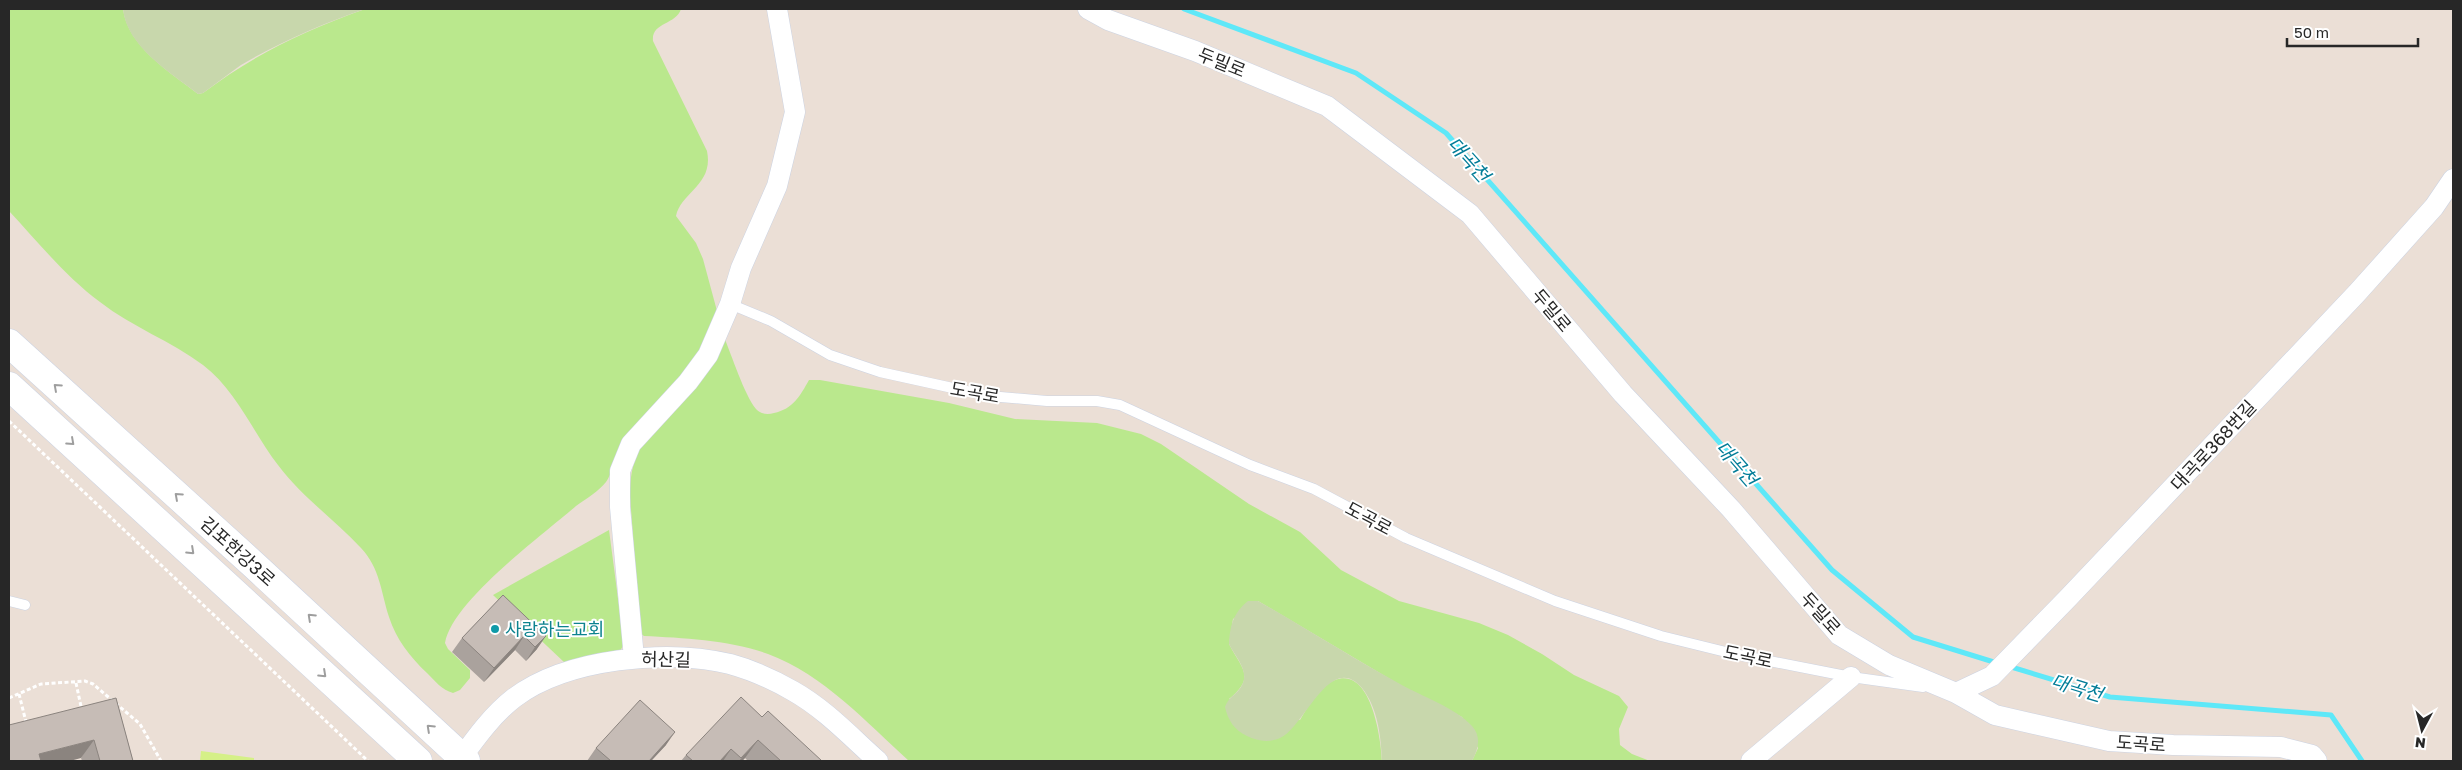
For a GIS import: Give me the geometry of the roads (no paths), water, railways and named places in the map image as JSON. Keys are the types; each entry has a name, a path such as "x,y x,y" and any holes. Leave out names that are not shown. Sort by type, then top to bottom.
{"street":[{"path":"634,658 620,507 620,471 631,444 688,382 708,355 730,304 741,268 777,186 795,112 777,9"},
{"name":"두밀로","path":"1088,9 1108,20 1195,51 1327,106 1463,208 1623,394 1731,510 1839,635 1889,665 1956,692"},
{"name":"대곡로368번길","path":"1956,692 1994,674 2012,656 2357,293 2434,207 2453,180"},
{"name":"김포한강3로","path":"9,343 255,566 462,760"},
{"name":"김포한강3로","path":"9,386 418,761"},
{"name":"허산길","path":"462,760 501,710 526,690 568,672 634,658 705,660 754,672 794,692 812,704 878,761"},
{"path":"1750,761 1787,733 1851,677"},
{"name":"도곡로","path":"1956,692 1995,715 2109,741 2173,745 2281,747 2312,755 2317,761"}],"lane":[{"name":"도곡로","path":"730,304 771,321 830,355 880,372 989,396 1047,401 1097,401 1120,405 1250,465 1314,489 1406,538 1555,602 1661,636 1851,677 1956,692"},
{"path":"9,601 25,605"}],"waterway":[{"name":"대곡천","path":"1184,9 1356,73 1446,133 1832,570 1913,637 1997,663"},
{"name":"대곡천","path":"2008,666 2110,697 2331,715 2362,761"}],"place":[{"name":"사랑하는교회","path":"495,629"}]}
